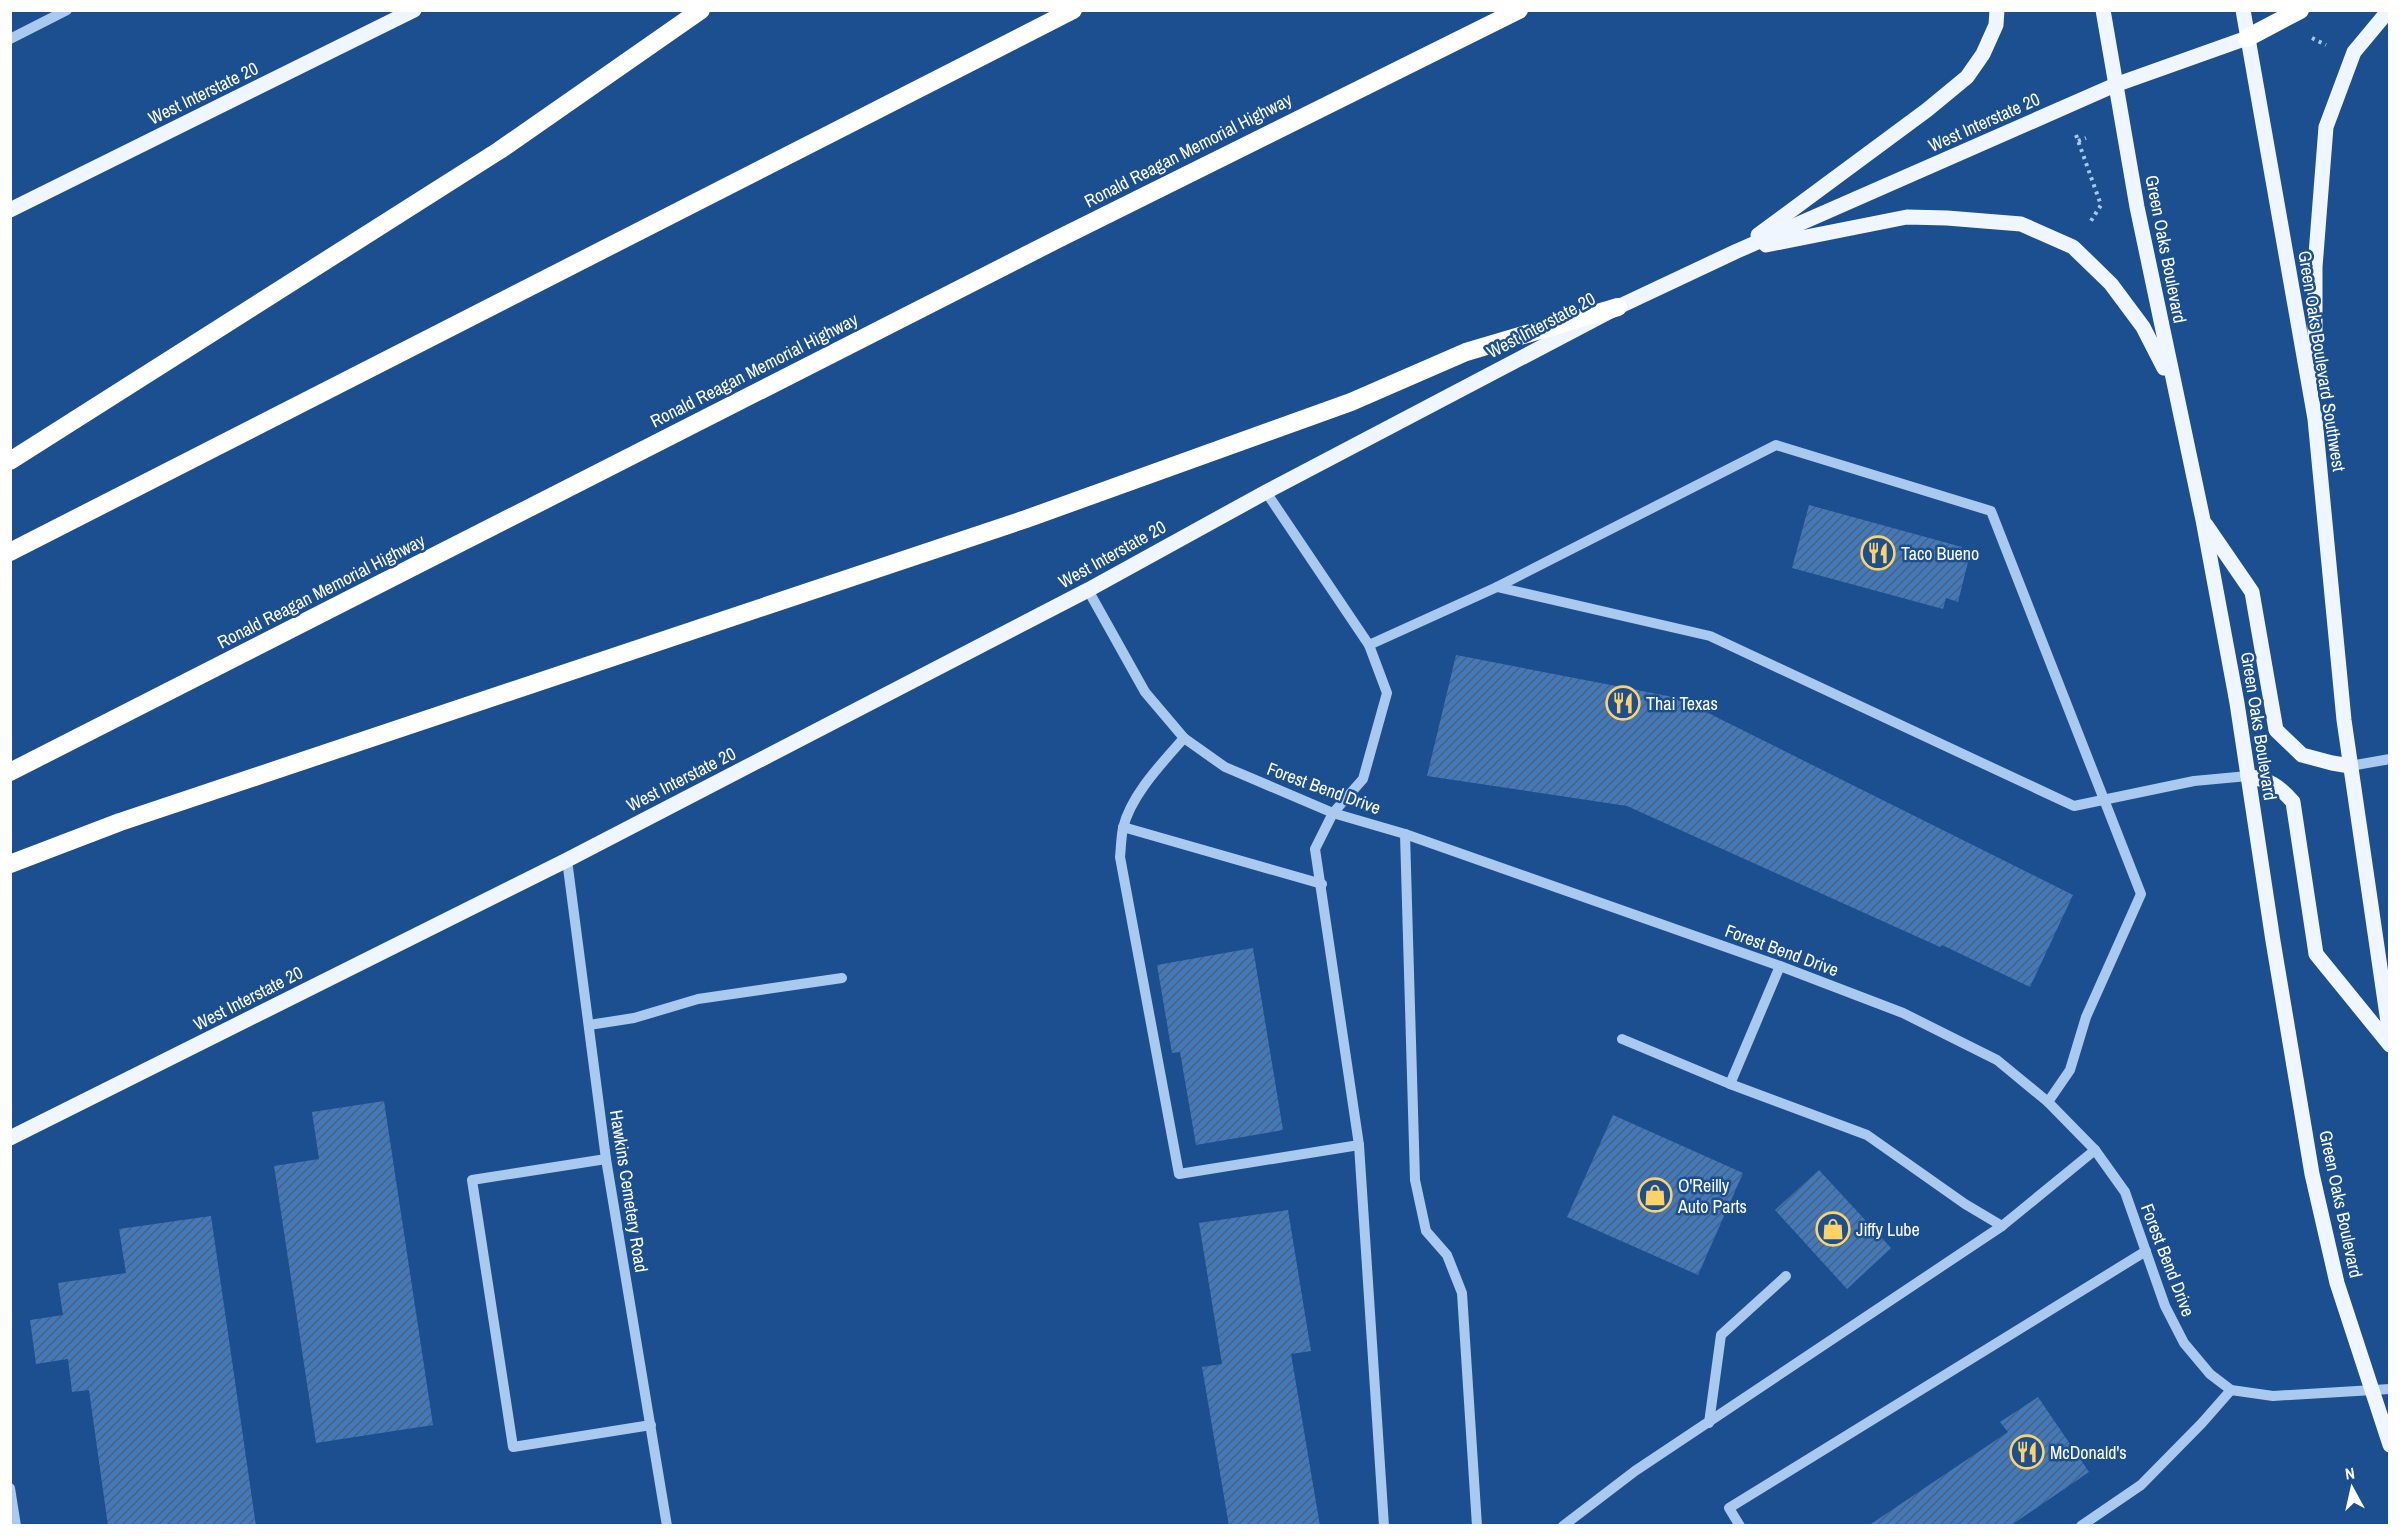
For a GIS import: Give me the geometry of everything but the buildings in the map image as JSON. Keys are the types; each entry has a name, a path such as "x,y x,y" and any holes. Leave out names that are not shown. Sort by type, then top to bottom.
{"highway":[{"path":"10,461 500,150 701,10"},
{"path":"10,552 1073,10"},
{"name":"Ronald Reagan Memorial Highway","path":"10,772 1058,239 1520,10"},
{"path":"2247,38 2300,10"},
{"path":"10,864 120,822 1048,511 1351,402 1466,352 1618,307"}],"main road":[{"path":"1737,251 1927,110 1967,77 1983,54 1996,25 1997,10"},
{"name":"Green Oaks Boulevard","path":"2103,10 2137,207 2203,520 2237,703 2312,1174 2337,1283 2390,1445"},
{"name":"Green Oaks Boulevard Southwest","path":"2242,10 2315,419 2344,720 2390,1036"},
{"path":"2315,419 2315,267 2326,127 2354,52 2389,10"},
{"name":"West Interstate 20","path":"10,210 409,11"},
{"name":"West Interstate 20","path":"10,1138 567,860 1088,590 1266,492 1618,307 1737,251 2115,85 2247,38"},
{"path":"1737,251 1907,217 2021,224 2073,247 2111,284 2143,327 2162,362 2183,430"},
{"path":"2203,520 2252,592 2276,730 2302,755 2350,766"},
{"path":"2248,776 2279,786 2294,802 2316,954 2390,1045"}],"street":[{"path":"10,39 67,10"},
{"path":"1369,645 1497,587 1776,445 1991,511 2140,894 2086,1017 2070,1070 2048,1102"},
{"path":"1266,492 1369,645 1387,693 1364,779 1333,813 1315,849 1359,1145 1384,1526"},
{"path":"1497,587 1710,636 2074,806 2194,781 2248,776"},
{"name":"Forest Bend Drive","path":"1088,590 1145,692 1184,738 1225,767 1333,813 1405,834 1780,966 1903,1013 1997,1060 2048,1102 2095,1150 2125,1192 2165,1306 2184,1343 2210,1374 2231,1390"},
{"path":"1184,738 1156,769 1136,800 1123,827 1120,857 1179,1174 1359,1145"},
{"path":"2350,766 2390,759"},
{"path":"1123,827 1322,884"},
{"path":"1405,834 1415,1180 1426,1231 1447,1255 1462,1293 1478,1526"},
{"name":"Hawkins Cemetery Road","path":"567,860 606,1159 667,1526"},
{"path":"1730,1084 1780,966"},
{"path":"589,1025 634,1018 698,999 842,978"},
{"path":"1623,1039 1730,1084 1867,1135 1965,1204 2002,1226"},
{"path":"1563,1526 1635,1471 2002,1226 2095,1150"},
{"path":"606,1159 472,1180 513,1447 651,1425"},
{"path":"1740,1526 1728,1508 2146,1251"},
{"path":"1709,1423 1721,1335 1786,1276"},
{"path":"2081,1526 2141,1485 2231,1390 2273,1396 2323,1391 2390,1389"},
{"path":"10,1488 16,1526"}],"path":[{"path":"2306,35 2330,47"},
{"path":"2073,126 2102,205 2087,226"},
{"path":"2078,141 2086,138"}],"place":[{"name":"Taco Bueno","path":"1878,553"},
{"name":"Thai Texas","path":"1623,703"},
{"name":"O'Reilly Auto Parts","path":"1655,1195"},
{"name":"Jiffy Lube","path":"1833,1229"},
{"name":"McDonald's","path":"2027,1452"}]}
